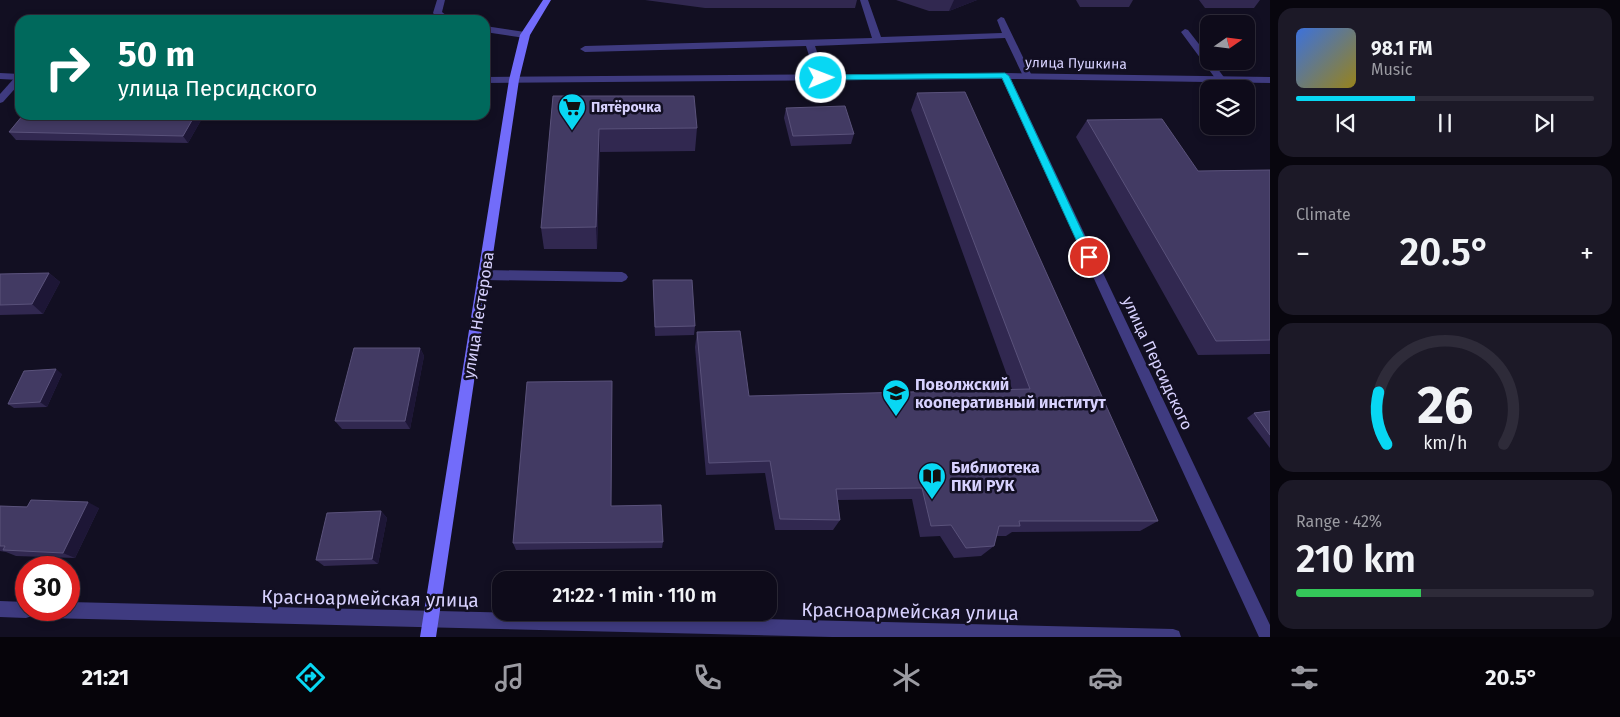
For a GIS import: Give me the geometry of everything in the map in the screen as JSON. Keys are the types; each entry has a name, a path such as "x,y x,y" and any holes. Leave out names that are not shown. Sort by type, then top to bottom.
{"main road":[{"name":"улица Нестерова","path":"428,637 514,80 525,35 547,0"}],"street":[{"path":"440,15 437,13 441,0"},
{"path":"864,0 877,40"},
{"path":"1001,20 1027,76"},
{"path":"490,30 525,35"},
{"path":"1185,32 1221,80"},
{"path":"585,49 810,44 1008,35"},
{"path":"810,44 821,78"},
{"path":"0,76 15,76"},
{"name":"улица Персидского","path":"1005,76 1267,637"},
{"name":"улица Пушкина","path":"514,80 1027,76 1221,80"},
{"path":"490,80 514,80"},
{"name":"улица Пушкина","path":"1255,80 1270,80"},
{"path":"0,100 15,82"},
{"path":"484,275 622,277"},
{"path":"0,609 15,610"},
{"name":"Красноармейская улица","path":"80,611 1173,637"}],"building":[{"path":"965,92 1158,521 1019,521 1020,526 999,526 994,546 966,548 951,525 931,526 922,488 836,489 840,520 780,519 770,461 709,463 697,332 740,331 749,396 1030,389 917,93"},
{"path":"553,96 694,96 697,128 599,129 596,227 541,228"},
{"path":"845,106 854,134 793,136 786,108"},
{"path":"1162,119 1198,171 1270,170 1270,340 1216,341 1087,120"},
{"path":"19,120 192,120 183,136 9,132"},
{"path":"49,273 32,304 0,305 0,274"},
{"path":"653,280 692,280 695,326 655,327"},
{"path":"354,348 420,348 405,421 335,421"},
{"path":"56,369 40,402 8,404 24,371"},
{"path":"612,381 611,506 661,505 663,542 513,543 527,382"},
{"path":"1270,411 1270,435 1254,413"},
{"path":"31,500 88,502 63,553 3,550 5,546 0,546 0,506 27,507"},
{"path":"381,511 372,559 316,560 327,513"}],"place":[{"name":"Пятёрочка","path":"572,131"},
{"name":"Поволжский кооперативный институт","path":"896,417"},
{"name":"Библиотека ПКИ РУК","path":"932,500"}],"route":[{"path":"821,78 1005,76 1089,257"}]}
